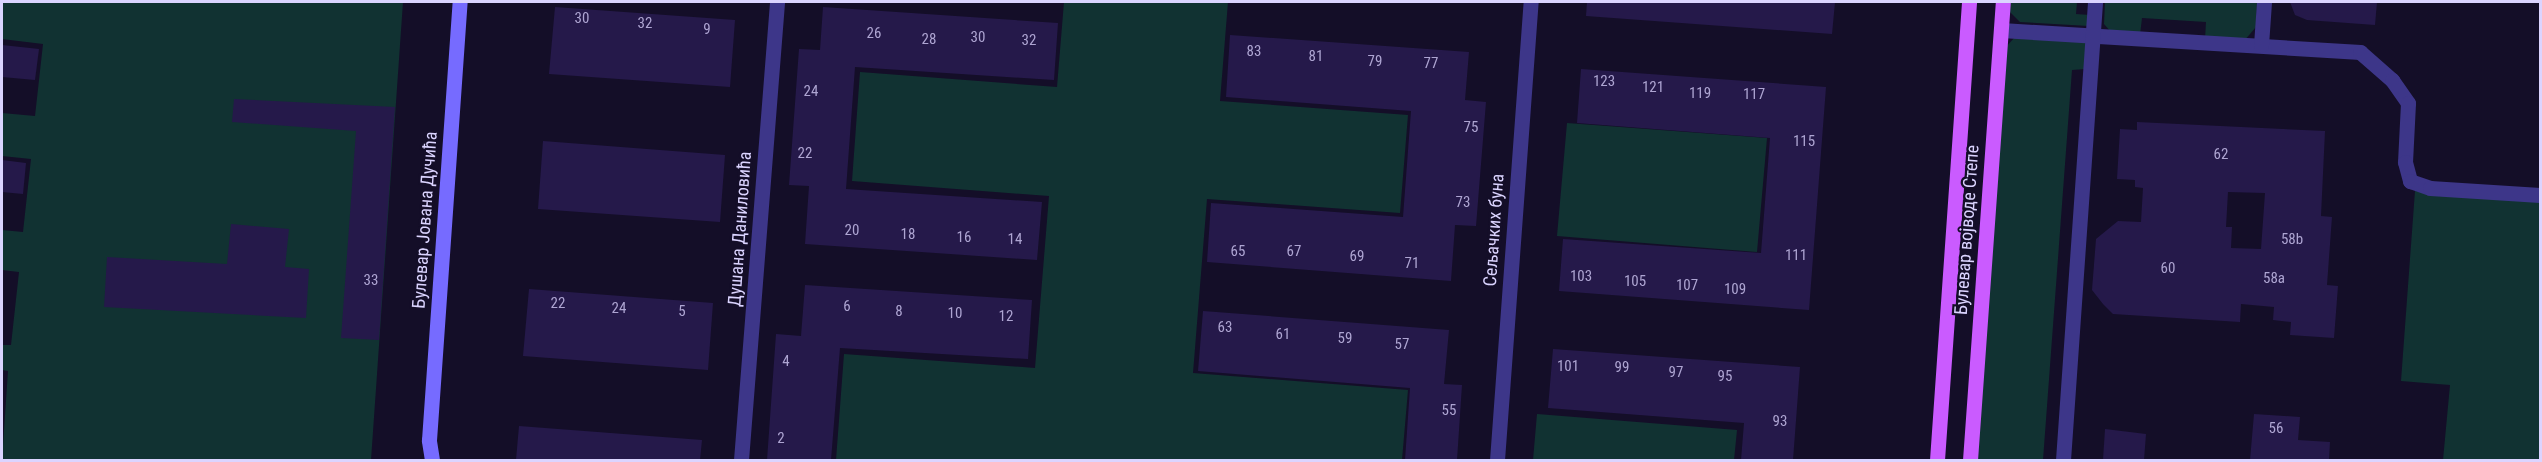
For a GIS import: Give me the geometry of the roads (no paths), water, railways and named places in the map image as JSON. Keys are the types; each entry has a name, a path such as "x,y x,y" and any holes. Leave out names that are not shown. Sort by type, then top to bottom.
{"main road":[{"name":"Булевар војводе Степе","path":"1937,460 1970,2"},
{"name":"Булевар војводе Степе","path":"1970,460 2003,2"}],"street":[{"name":"Булевар Јована Дучића","path":"432,460 429,440 459,2"},
{"name":"Душана Даниловића","path":"741,460 777,2"},
{"name":"Сељачких буна","path":"1497,460 1531,2"},
{"path":"2063,460 2095,2"},
{"path":"2261,45 2264,2"},
{"path":"2001,30 2360,52 2392,80 2408,103 2405,162 2410,181 2430,188 2541,195"},
{"name":"Булевар Јована Дучића","path":"422,460 429,440"}]}
